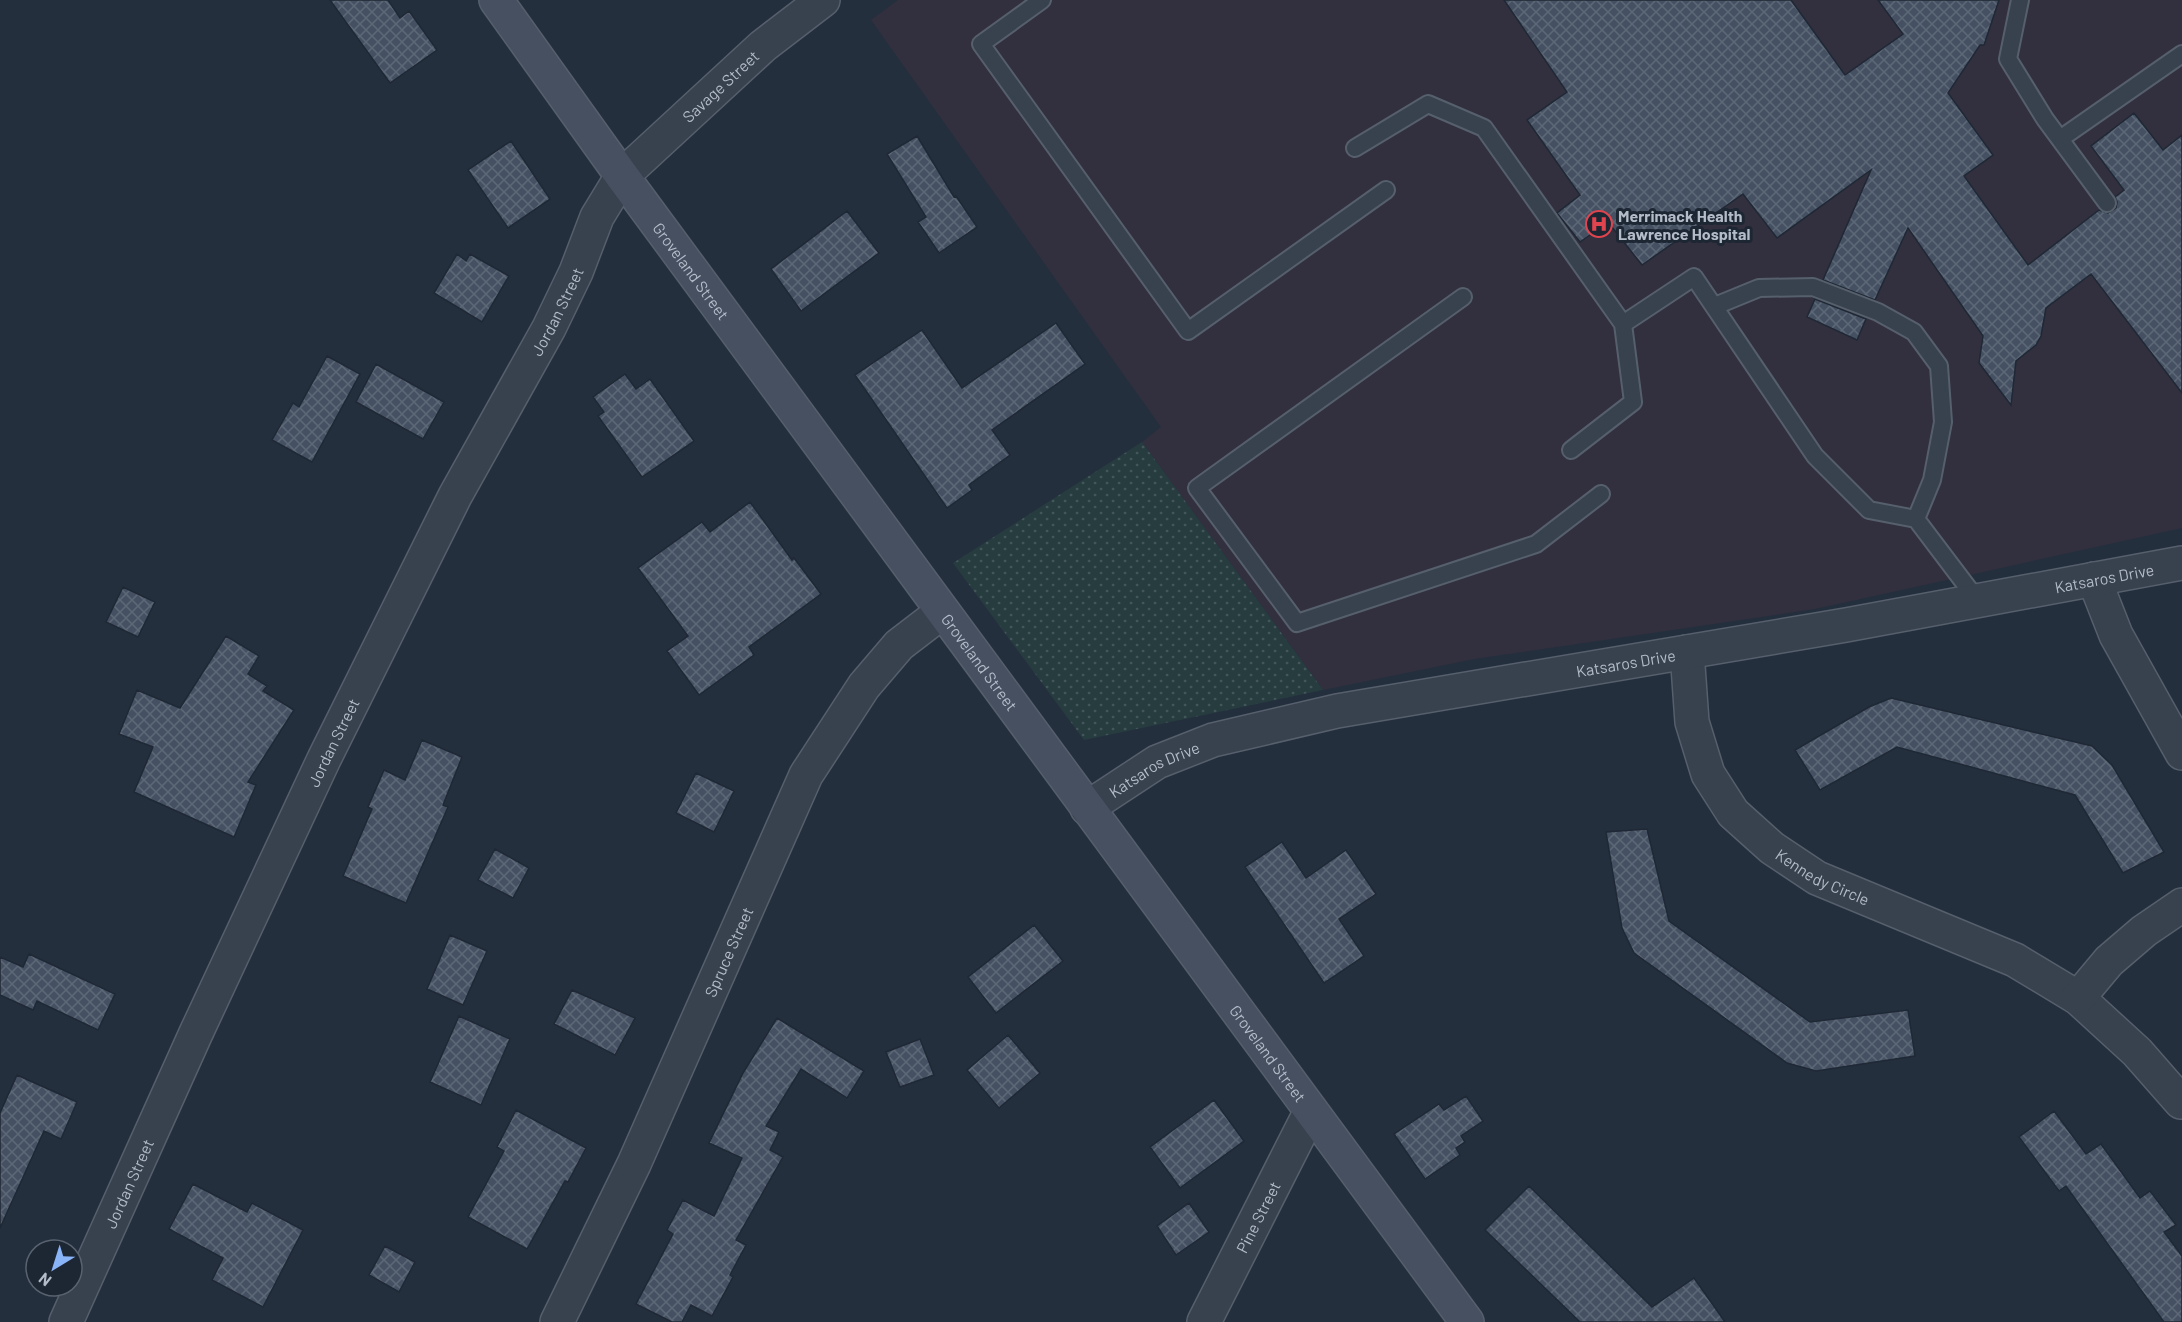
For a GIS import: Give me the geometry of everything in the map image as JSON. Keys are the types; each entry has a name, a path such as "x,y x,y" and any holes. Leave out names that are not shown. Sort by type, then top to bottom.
{"main road":[{"name":"Groveland Street","path":"496,0 622,176 942,612 1467,1322"}],"street":[{"name":"Savage Street","path":"622,176 763,46 824,0"},
{"name":"Jordan Street","path":"66,1322 200,1023 324,759 455,496 549,328 576,272 597,217 622,176"},
{"name":"Katsaros Drive","path":"1087,808 1157,762 1213,740 1337,711 1687,652 2182,563"},
{"path":"2094,579 2116,635 2182,753"},
{"name":"Spruce Street","path":"557,1322 634,1164 806,775 864,686 899,645 942,612"},
{"name":"Kennedy Circle","path":"1687,652 1692,722 1708,774 1733,813 1772,848 1817,879 2015,960 2078,998 2137,1052 2182,1102"},
{"path":"2078,998 2109,961 2144,931 2182,905"},
{"name":"Pine Street","path":"1204,1322 1311,1111"}],"lane":[{"path":"1042,0 981,44 1188,331 1386,190"},
{"path":"2020,0 2008,59 2045,119 2107,203"},
{"path":"2060,140 2182,54"},
{"path":"1355,148 1428,104 1484,128 1623,324 1633,402 1571,450"},
{"path":"1623,324 1694,277 1815,456 1869,510 1916,519 1978,601"},
{"path":"1714,306 1759,288 1813,286 1878,312 1914,332 1939,366 1943,422 1932,480 1916,519"},
{"path":"1463,297 1197,488 1297,623 1536,544 1601,494"}],"shaded area":[{"name":"Merrimack Health Lawrence Hospital","path":"898,0 2182,0 2182,528 1815,609 1474,659 1323,690 1142,442 1161,427 871,20"}],"green space":[{"path":"1142,442 1323,690 1084,740 953,563"}],"building":[{"path":"330,0 388,0 400,18 409,11 437,50 390,83"},
{"path":"1504,0 1791,0 1845,75 1903,34 1878,0 1999,0 1984,45 1980,45 1948,93 1993,155 1964,176 2028,265 2099,210 2108,213 2116,208 2115,197 2124,190 2091,146 2134,113 2163,150 2182,135 2182,393 2091,274 2046,308 2041,336 2036,345 2016,361 2011,405 1979,363 1983,336 1908,228 1875,300 1823,280 1871,170 1777,238 1743,194 1642,265 1608,222 1580,242 1557,213 1580,195 1527,120 1567,92"},
{"path":"917,136 954,197 956,196 977,227 939,253 918,222 926,217 887,154"},
{"path":"511,141 550,199 508,228 468,170"},
{"path":"847,211 879,253 801,311 771,269"},
{"path":"457,254 466,261 470,254 509,276 482,322 434,293"},
{"path":"1815,299 1866,319 1857,340 1807,317"},
{"path":"1056,323 1085,364 992,430 1010,455 969,485 972,490 947,508 855,375 922,330 962,388"},
{"path":"327,356 360,374 312,462 272,440 293,403 299,407"},
{"path":"376,364 444,402 423,439 356,402"},
{"path":"625,374 636,389 650,379 694,441 642,477 598,416 604,412 593,397"},
{"path":"750,502 792,560 794,558 821,594 749,647 754,655 699,695 667,651 688,636 638,568 702,522 710,532"},
{"path":"123,587 155,602 138,637 106,622"},
{"path":"226,636 259,656 248,674 267,686 263,691 294,710 248,782 256,785 234,837 134,792 153,747 119,734 137,690 180,708"},
{"path":"1891,698 2092,746 2112,765 2164,852 2123,873 2075,795 1897,747 1820,790 1795,750 1869,707"},
{"path":"422,740 462,757 443,805 448,807 406,903 343,876 372,809 368,807 384,770 405,780"},
{"path":"696,773 734,791 714,832 676,813"},
{"path":"1647,829 1669,921 1810,1022 1908,1010 1915,1056 1816,1071 1787,1063 1634,953 1622,928 1606,832"},
{"path":"1282,842 1306,878 1346,850 1376,894 1339,919 1364,956 1324,983 1245,867"},
{"path":"495,849 529,868 513,898 478,880"},
{"path":"1034,925 1063,961 996,1013 968,977"},
{"path":"450,935 487,951 463,1005 427,989"},
{"path":"29,954 115,994 98,1030 37,1001 33,1010 0,995 0,957 23,967"},
{"path":"572,990 635,1018 615,1055 554,1024"},
{"path":"459,1016 510,1039 481,1105 430,1082"},
{"path":"777,1018 864,1071 847,1098 801,1069 766,1126 779,1132 770,1150 783,1157 736,1240 746,1245 730,1275 733,1277 712,1316 691,1305 682,1322 672,1322 636,1304 673,1234 667,1230 683,1200 714,1216 742,1158 709,1143 743,1073"},
{"path":"1008,1035 1040,1073 999,1108 967,1070"},
{"path":"920,1039 934,1075 900,1087 886,1052"},
{"path":"17,1075 77,1102 61,1139 44,1131 0,1228 0,1113"},
{"path":"1466,1096 1483,1121 1461,1136 1465,1142 1456,1148 1460,1155 1425,1179 1394,1134 1439,1104 1444,1110"},
{"path":"1214,1100 1244,1141 1180,1188 1150,1147"},
{"path":"516,1110 586,1148 527,1249 468,1217 504,1151 497,1147"},
{"path":"2054,1111 2086,1154 2101,1144 2140,1198 2150,1191 2176,1225 2164,1232 2182,1256 2182,1322 2164,1322 2066,1186 2059,1191 2019,1137"},
{"path":"193,1184 247,1212 252,1203 303,1230 263,1307 212,1280 223,1258 169,1229"},
{"path":"1529,1186 1652,1307 1694,1278 1725,1322 1580,1322 1485,1230"},
{"path":"1189,1203 1209,1232 1176,1255 1157,1226"},
{"path":"385,1246 415,1262 399,1292 369,1275"}],"place":[{"name":"Merrimack Health Lawrence Hospital","path":"1599,224"}]}
